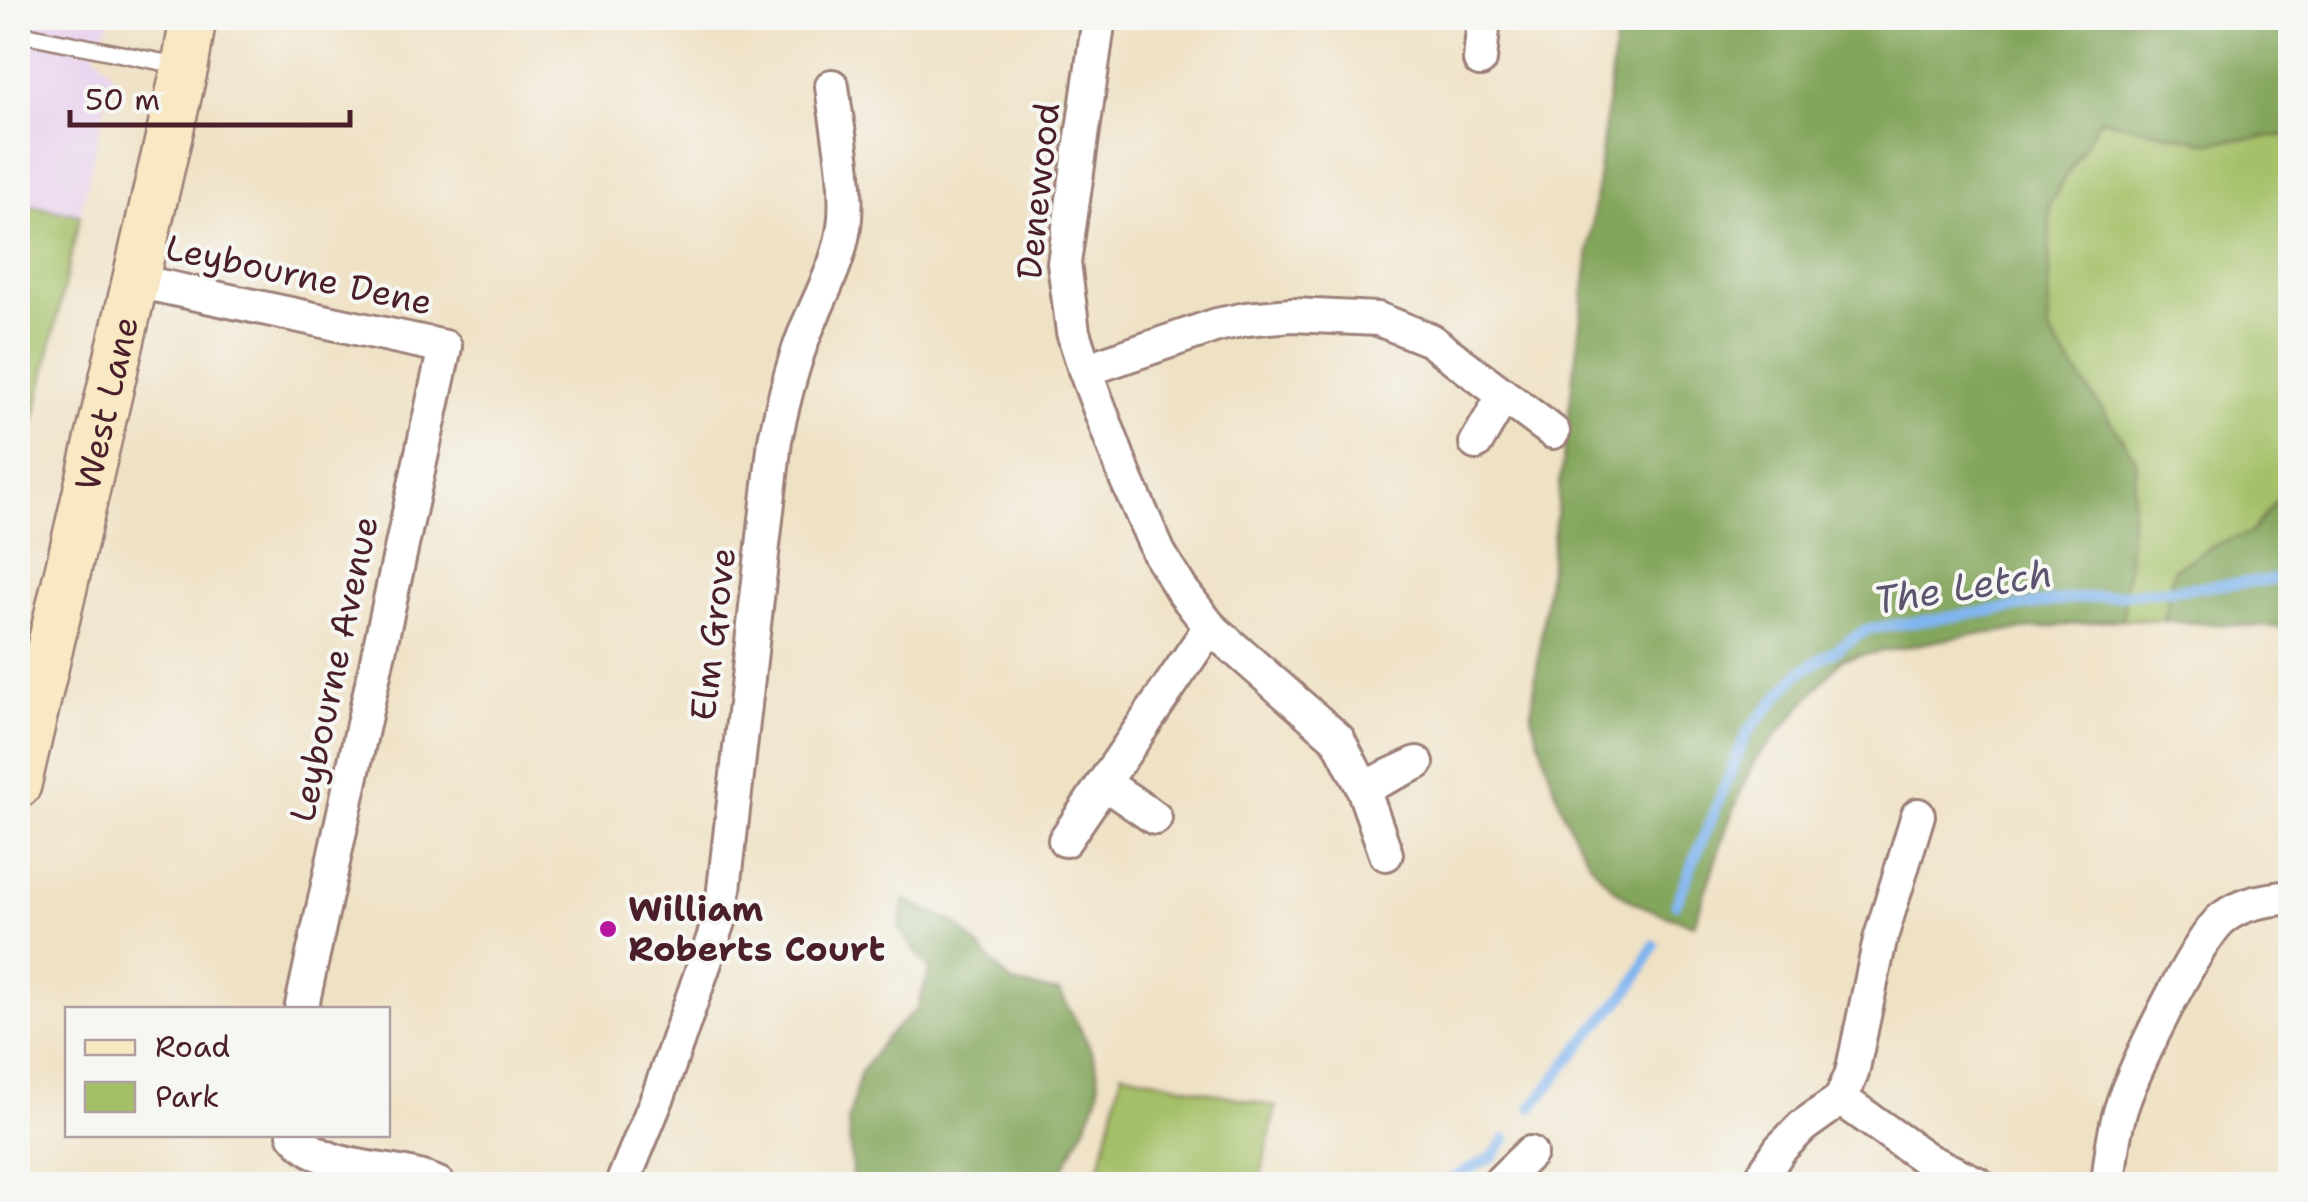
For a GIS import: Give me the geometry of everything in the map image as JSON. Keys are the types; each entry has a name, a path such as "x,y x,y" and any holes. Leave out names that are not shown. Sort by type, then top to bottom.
{"street":[{"name":"West Lane","path":"18,785 185,67 193,18"},
{"name":"Denewood","path":"1099,18 1064,263 1073,332 1085,370 1159,553 1181,589 1210,626 1329,729 1350,758 1364,788 1386,854"},
{"path":"1480,60 1484,18"},
{"name":"Elm Grove","path":"622,1184 721,916 775,440 785,394 830,276 845,218 845,184 832,86"},
{"name":"Leybourne Dene","path":"136,281 445,346"},
{"path":"1085,370 1246,318 1378,318 1430,340 1553,432"},
{"name":"Leybourne Avenue","path":"301,1007 445,346"},
{"path":"1476,443 1503,397"},
{"path":"1065,840 1210,626"},
{"path":"1364,788 1417,762"},
{"path":"1104,783 1156,818"},
{"path":"1757,1184 1792,1137 1841,1099 1857,1055 1880,940 1918,815"},
{"path":"2108,1184 2124,1099 2202,942 2222,918 2240,907 2290,897"},
{"path":"1841,1099 1929,1161 1978,1184"},
{"path":"297,1137 314,1152 332,1160 421,1177 438,1184"},
{"path":"1498,1184 1530,1153"}],"lane":[{"path":"18,33 185,67"}],"shaded area":[{"path":"18,18 114,18 91,48 112,73 18,492"}],"green space":[{"path":"1618,18 2290,18 2290,135 2207,142 2100,119 2050,203 2048,331 2136,459 2123,619 1963,636 1842,659 1753,763 1694,925 1629,899 1595,868 1581,849 1561,806 1531,716"},
{"path":"2100,119 2207,142 2290,135 2287,487 2251,533 2220,543 2174,568 2163,621 2123,619 2136,459 2048,331 2050,203"},
{"path":"18,203 80,215 18,492"},
{"path":"2290,444 2290,628 2163,621 2174,568 2220,543 2251,533 2287,487"},
{"path":"905,900 956,923 1012,983 1060,992 1085,1037 1098,1073 1098,1094 1053,1184 853,1184 848,1121 860,1074 886,1037 917,1009 930,970 899,929"},
{"path":"1122,1072 1276,1107 1259,1184 1096,1184"}],"waterway":[{"name":"The Letch","path":"1676,904 1747,733 1798,674 1868,629 2065,600 2290,578"},
{"name":"The Letch","path":"1532,1108 1632,987 1654,945"},
{"name":"The Letch","path":"1443,1184 1493,1156 1506,1139"}],"place":[{"name":"William Roberts Court","path":"608,929"}]}
